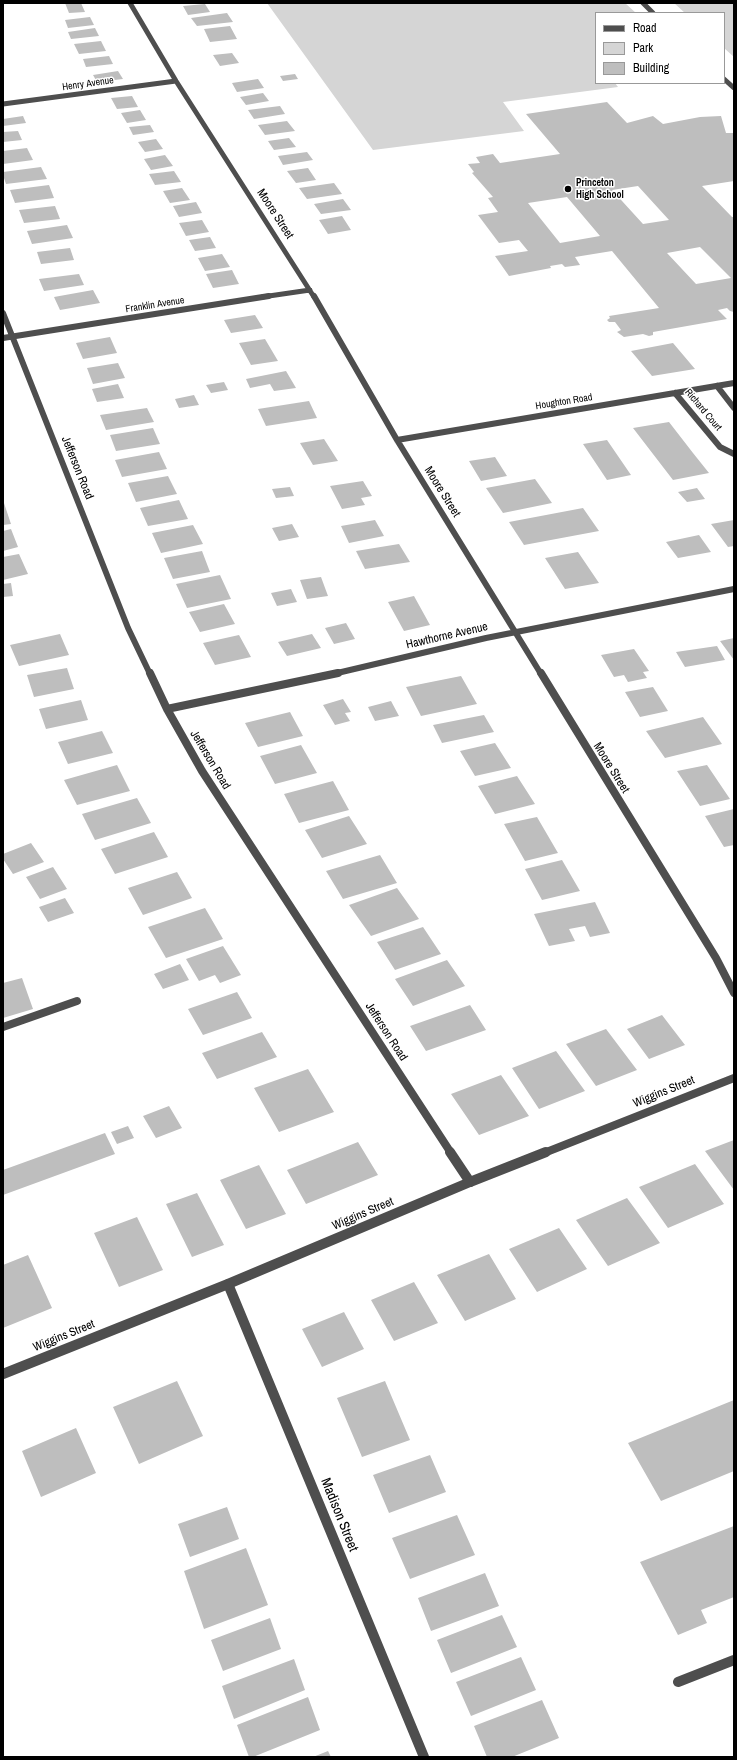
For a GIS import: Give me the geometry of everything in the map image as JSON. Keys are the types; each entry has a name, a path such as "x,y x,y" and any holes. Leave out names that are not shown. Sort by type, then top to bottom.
{"street":[{"name":"Moore Street","path":"130,3 176,81 310,290 397,440 716,958 734,993"},
{"path":"643,3 652,12"},
{"name":"Henry Avenue","path":"3,104 176,81"},
{"path":"726,81 734,81"},
{"path":"726,81 734,88"},
{"name":"Franklin Avenue","path":"3,338 310,290"},
{"name":"Jefferson Road","path":"3,312 128,628 167,709 202,771 241,833 470,1182"},
{"name":"Houghton Road","path":"397,440 734,383"},
{"path":"717,386 734,408"},
{"name":"Richard Court","path":"675,393 720,447 734,454"},
{"name":"Hawthorne Avenue","path":"167,709 340,673 515,632 734,589"},
{"path":"3,1027 77,1001"},
{"name":"Wiggins Street","path":"3,1374 228,1284 470,1182 734,1078"},
{"name":"Madison Street","path":"228,1284 424,1757"},
{"path":"678,1682 734,1660"}],"green space":[{"path":"267,3 625,3 635,12 595,12 595,84 616,84 618,87 503,102 524,131 373,150"},
{"path":"674,3 734,3 734,57 725,49 725,12 684,12"}],"building":[{"path":"65,3 81,3 85,12 69,13"},
{"path":"205,4 210,12 188,15 183,6"},
{"path":"227,13 233,22 197,26 191,18"},
{"path":"90,17 94,25 68,28 65,20"},
{"path":"230,26 237,39 210,42 204,29"},
{"path":"95,28 99,36 71,39 68,32"},
{"path":"101,41 106,51 79,54 74,44"},
{"path":"232,53 239,63 220,66 213,55"},
{"path":"109,56 113,64 86,67 83,59"},
{"path":"118,71 123,79 97,82 93,75"},
{"path":"295,74 298,79 283,81 280,76"},
{"path":"258,79 264,88 237,92 232,83"},
{"path":"263,93 269,101 246,105 240,97"},
{"path":"132,96 138,107 117,109 111,98"},
{"name":"Princeton High School","path":"607,102 627,123 653,116 663,124 700,117 721,116 726,133 734,133 734,181 702,186 732,217 734,217 734,312 727,308 718,310 727,319 653,332 653,335 649,336 643,334 624,337 617,332 621,330 615,322 609,322 607,320 610,318 609,316 659,308 612,251 575,257 580,265 565,267 562,264 550,266 551,268 509,276 495,256 528,251 519,240 499,243 478,215 498,212 488,198 493,197 472,173 474,172 468,164 480,163 476,157 493,154 500,163 560,154 526,114","holes":["638,186 669,220 643,224 612,190","567,197 600,236 560,243 528,203","700,247 731,278 696,284 667,253"]},
{"path":"280,106 285,114 254,119 248,110"},
{"path":"140,110 146,120 127,123 121,113"},
{"path":"23,116 26,123 3,126 3,119"},
{"path":"287,121 295,131 265,135 258,125"},
{"path":"150,125 154,132 133,135 129,127"},
{"path":"18,131 22,140 3,142 3,132"},
{"path":"289,138 296,147 274,150 268,141"},
{"path":"156,139 163,149 145,152 138,142"},
{"path":"27,148 33,160 3,164 3,151"},
{"path":"307,152 313,160 283,165 278,156"},
{"path":"165,155 173,166 151,170 144,159"},
{"path":"41,167 47,179 6,184 3,172"},
{"path":"308,168 316,180 296,183 287,171"},
{"path":"174,171 181,182 155,185 149,174"},
{"path":"334,183 342,194 307,199 299,188"},
{"path":"49,185 54,198 15,203 10,190"},
{"path":"182,188 190,200 170,203 163,191"},
{"path":"343,199 351,210 321,214 314,204"},
{"path":"196,202 202,213 179,217 173,206"},
{"path":"55,206 60,219 24,223 19,210"},
{"path":"342,216 351,230 328,234 319,220"},
{"path":"202,220 209,232 186,236 179,223"},
{"path":"67,225 73,238 32,244 27,231"},
{"path":"210,237 216,248 195,251 189,240"},
{"path":"70,248 74,260 41,264 37,252"},
{"path":"222,254 230,267 205,271 198,258"},
{"path":"232,270 239,284 213,288 206,274"},
{"path":"79,274 84,285 44,291 39,279"},
{"path":"93,290 100,303 60,310 54,297"},
{"path":"255,315 263,328 231,333 224,320"},
{"path":"110,337 117,353 83,359 76,343"},
{"path":"265,339 278,361 251,365 239,343"},
{"path":"673,343 695,369 652,376 631,351"},
{"path":"118,363 125,378 93,384 87,368"},
{"path":"286,371 296,388 274,391 270,384 250,388 246,379"},
{"path":"224,382 228,390 211,393 206,385"},
{"path":"118,384 124,398 97,402 92,389"},
{"path":"194,395 199,405 179,408 175,399"},
{"path":"309,401 317,418 266,426 258,409"},
{"path":"147,408 154,422 106,430 100,415"},
{"path":"669,422 709,473 673,480 633,428"},
{"path":"153,428 160,444 116,451 110,435"},
{"path":"324,439 338,461 313,465 300,443"},
{"path":"607,440 631,475 607,480 583,444"},
{"path":"159,452 167,469 122,477 115,460"},
{"path":"495,457 507,476 481,481 469,461"},
{"path":"168,476 177,494 136,502 128,483"},
{"path":"535,479 552,503 503,513 486,488"},
{"path":"363,481 372,496 361,498 365,505 342,509 330,486"},
{"path":"290,487 294,496 276,498 272,489"},
{"path":"697,488 705,499 687,502 678,492"},
{"path":"179,500 188,519 148,526 140,508"},
{"path":"4,503 11,524 3,525"},
{"path":"583,508 599,531 524,545 509,522"},
{"path":"375,520 384,536 349,543 341,526"},
{"path":"734,520 734,546 728,547 711,524"},
{"path":"292,524 299,537 279,541 272,528"},
{"path":"193,525 203,544 161,553 152,533"},
{"path":"11,529 18,547 3,551 3,531"},
{"path":"699,535 711,552 678,558 666,542"},
{"path":"399,544 410,562 365,569 356,551"},
{"path":"202,551 210,572 173,579 164,558"},
{"path":"578,552 599,583 565,589 545,558"},
{"path":"19,554 28,574 3,580 3,557"},
{"path":"220,575 231,599 187,608 176,584"},
{"path":"321,577 328,596 307,599 300,580"},
{"path":"11,583 13,596 3,597 3,584"},
{"path":"291,589 297,602 277,606 271,593"},
{"path":"414,596 430,625 404,631 388,602"},
{"path":"224,604 235,624 200,632 189,612"},
{"path":"346,623 355,639 334,644 325,628"},
{"path":"60,634 69,655 19,666 10,645"},
{"path":"312,634 321,648 287,656 278,642"},
{"path":"239,635 251,657 215,665 203,643"},
{"path":"734,638 734,660 720,641"},
{"path":"717,646 725,660 685,667 676,652"},
{"path":"634,649 649,671 643,672 647,678 628,682 624,675 614,677 601,655"},
{"path":"67,668 74,689 34,697 27,675"},
{"path":"461,676 477,704 421,716 406,687"},
{"path":"653,687 668,711 640,717 625,692"},
{"path":"343,699 351,712 345,713 350,721 335,725 323,705"},
{"path":"81,700 88,720 46,729 39,709"},
{"path":"391,701 399,716 375,721 368,707"},
{"path":"290,712 303,736 258,747 245,723"},
{"path":"484,715 494,732 442,743 433,725"},
{"path":"703,717 722,744 665,758 646,731"},
{"path":"102,731 113,753 68,764 58,742"},
{"path":"495,743 511,768 475,776 460,751"},
{"path":"301,745 317,773 275,784 260,756"},
{"path":"117,765 130,791 77,805 64,780"},
{"path":"707,765 730,799 700,806 677,771"},
{"path":"517,776 535,804 495,814 478,786"},
{"path":"333,781 349,810 299,823 284,794"},
{"path":"137,798 151,823 95,840 82,814"},
{"path":"734,809 734,845 724,847 705,816"},
{"path":"349,816 367,844 322,858 305,830"},
{"path":"537,817 558,853 525,861 504,824"},
{"path":"154,832 168,857 115,874 101,849"},
{"path":"31,843 44,862 13,874 3,859 3,854"},
{"path":"380,855 397,883 343,899 326,871"},
{"path":"562,860 580,891 542,900 525,869"},
{"path":"53,867 67,889 40,899 26,877"},
{"path":"177,872 192,898 143,915 128,888"},
{"path":"397,888 419,919 371,936 349,905"},
{"path":"65,898 74,913 48,922 39,907"},
{"path":"595,902 610,933 590,937 585,926 569,929 575,941 549,946 534,914"},
{"path":"205,908 223,939 166,958 148,927"},
{"path":"423,927 441,954 395,970 377,942"},
{"path":"223,946 241,975 220,983 215,975 199,981 186,959"},
{"path":"447,960 465,986 413,1006 395,979"},
{"path":"180,964 189,980 163,989 154,974"},
{"path":"22,978 33,1009 3,1018 3,983"},
{"path":"237,992 252,1018 203,1035 188,1009"},
{"path":"470,1005 486,1030 426,1051 410,1026"},
{"path":"662,1015 685,1045 649,1059 627,1029"},
{"path":"606,1029 637,1070 596,1086 566,1044"},
{"path":"262,1032 277,1057 217,1079 202,1053"},
{"path":"556,1051 585,1091 539,1109 512,1068"},
{"path":"308,1069 334,1112 279,1132 254,1088"},
{"path":"501,1075 529,1116 479,1135 451,1094"},
{"path":"169,1106 182,1128 156,1138 143,1116"},
{"path":"128,1126 134,1138 117,1144 111,1132"},
{"path":"105,1133 115,1154 3,1195 3,1170"},
{"path":"734,1140 734,1190 705,1151"},
{"path":"358,1142 378,1175 306,1204 287,1170"},
{"path":"695,1164 724,1204 668,1228 639,1187"},
{"path":"259,1165 286,1214 246,1229 220,1180"},
{"path":"197,1193 224,1245 192,1257 166,1204"},
{"path":"627,1198 660,1243 608,1266 576,1220"},
{"path":"137,1217 163,1270 119,1287 94,1233"},
{"path":"559,1228 587,1269 537,1292 509,1249"},
{"path":"489,1254 516,1299 465,1321 437,1275"},
{"path":"28,1255 52,1308 3,1328 3,1265"},
{"path":"414,1282 438,1323 394,1341 371,1300"},
{"path":"344,1312 364,1349 322,1367 302,1329"},
{"path":"177,1381 203,1436 139,1464 113,1407"},
{"path":"385,1381 410,1440 362,1457 337,1398"},
{"path":"734,1400 734,1471 661,1501 628,1443"},
{"path":"76,1428 96,1473 41,1497 22,1451"},
{"path":"430,1455 446,1492 389,1513 373,1475"},
{"path":"227,1507 239,1539 190,1557 178,1524"},
{"path":"457,1515 475,1555 410,1579 392,1538"},
{"path":"734,1526 734,1597 701,1610 707,1623 678,1635 640,1562"},
{"path":"246,1548 268,1605 204,1629 184,1571"},
{"path":"485,1573 499,1606 431,1631 418,1598"},
{"path":"502,1615 517,1647 451,1673 437,1640"},
{"path":"270,1618 281,1649 223,1671 211,1640"},
{"path":"521,1657 536,1690 471,1716 456,1682"},
{"path":"294,1659 305,1690 234,1719 222,1686"},
{"path":"308,1697 320,1730 253,1757 249,1757 237,1725"},
{"path":"542,1700 559,1738 512,1757 487,1757 474,1726"},
{"path":"328,1751 331,1757 313,1757"}],"place":[{"name":"Princeton High School","path":"568,189"}]}
